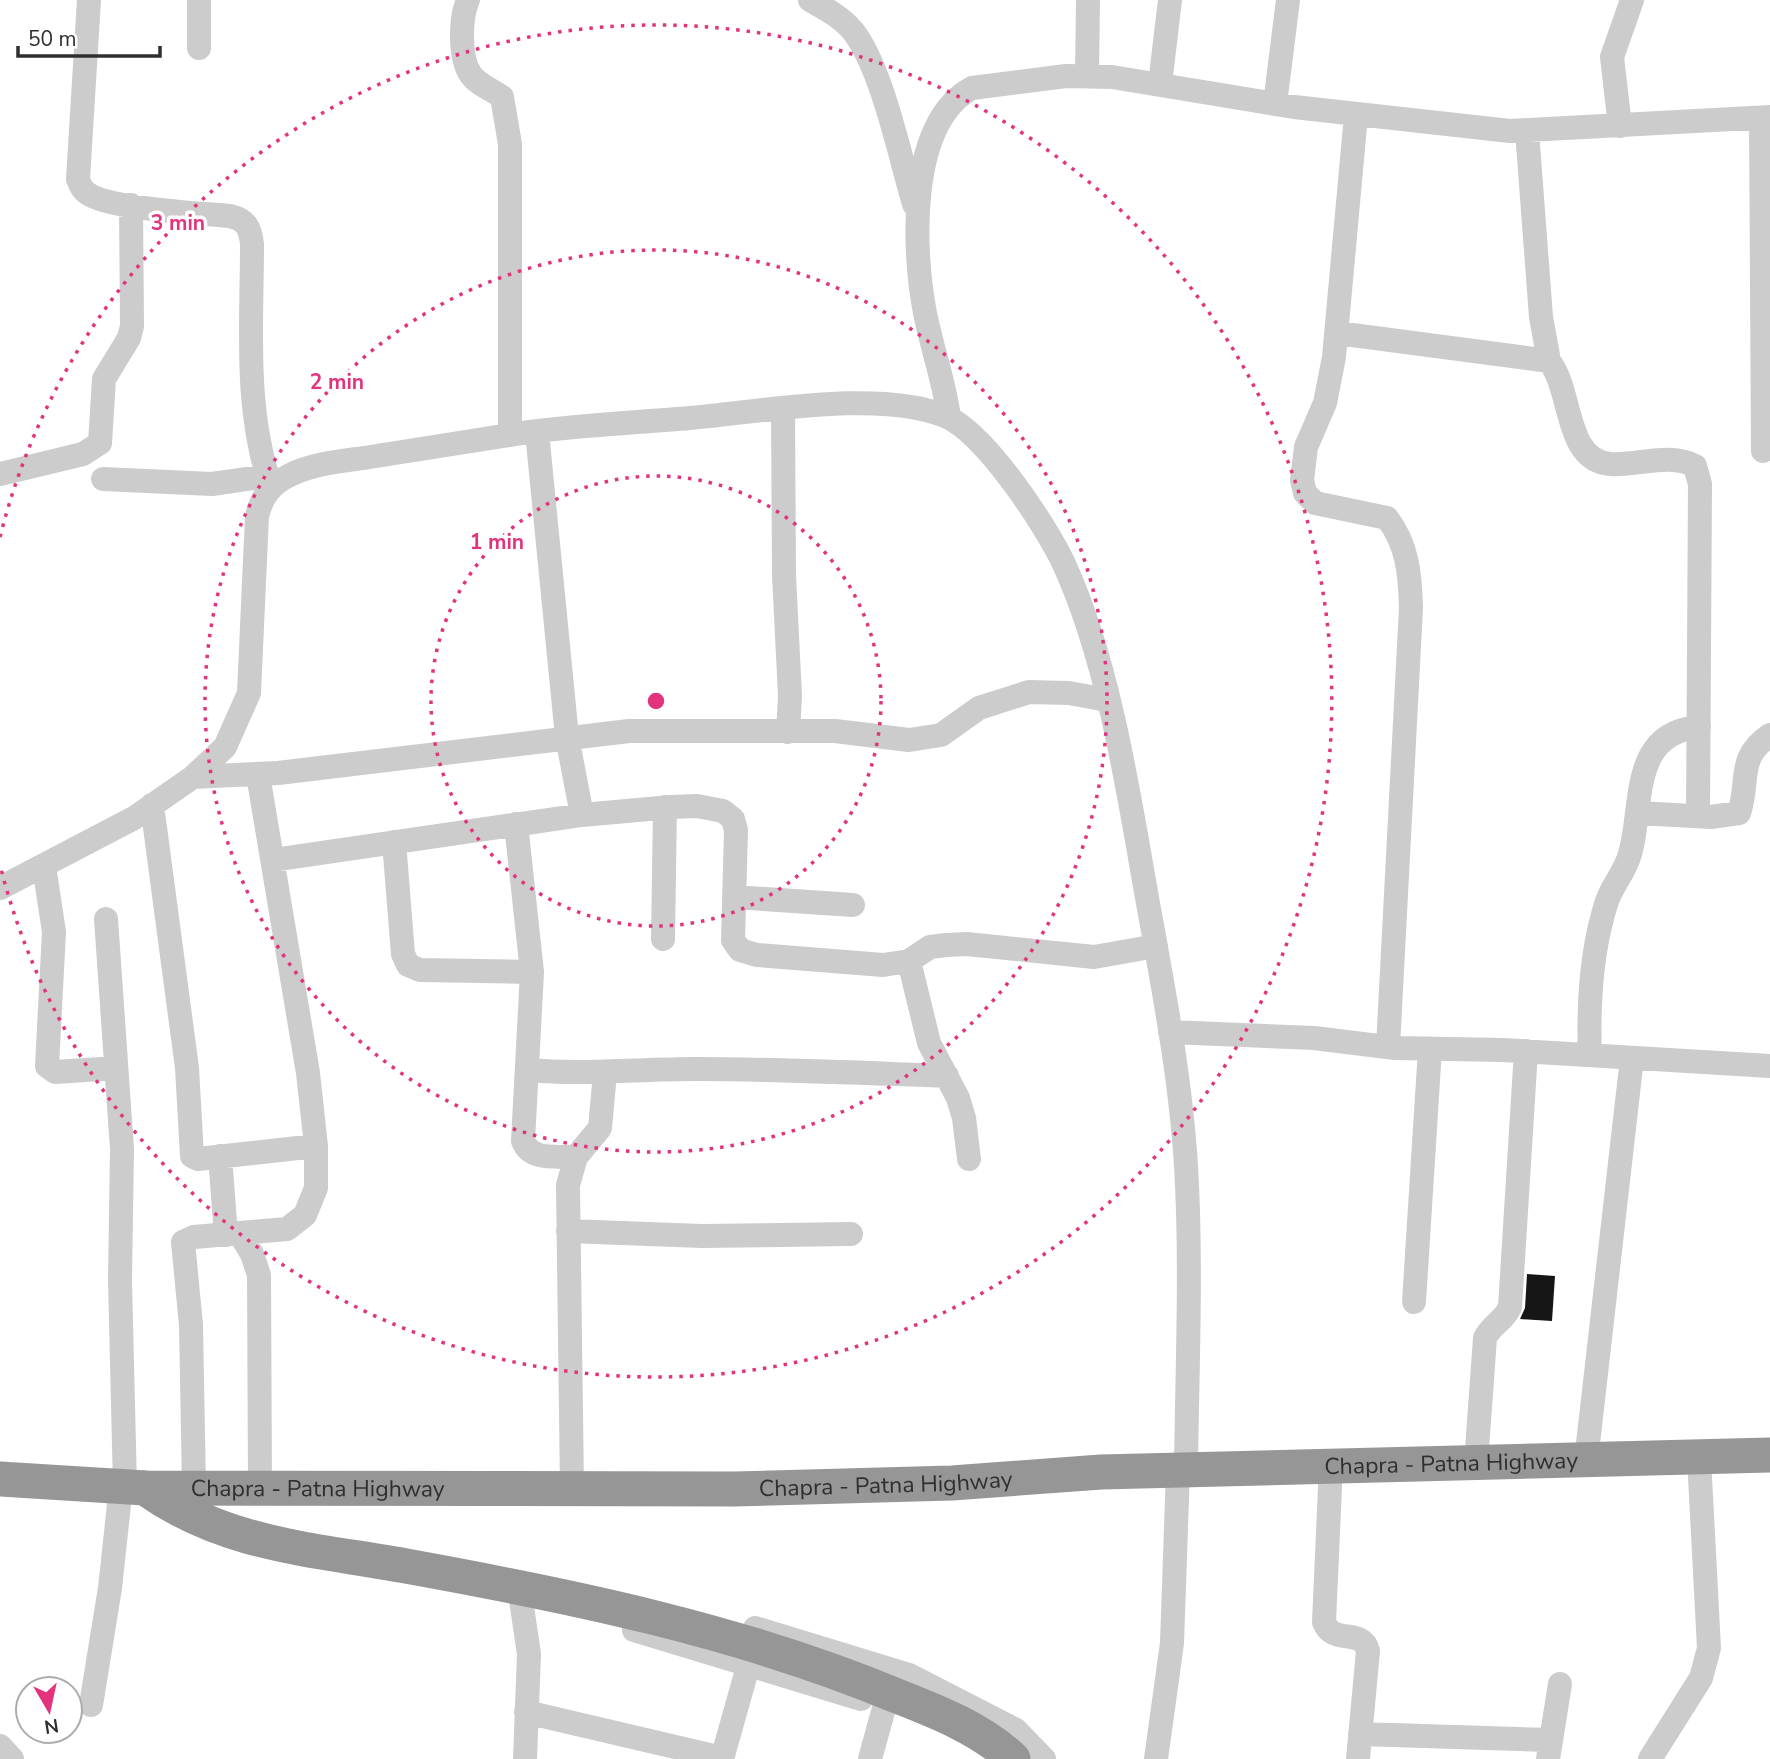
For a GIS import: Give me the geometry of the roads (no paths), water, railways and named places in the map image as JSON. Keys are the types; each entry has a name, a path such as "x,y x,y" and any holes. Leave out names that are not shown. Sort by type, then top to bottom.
{"highway":[{"name":"Chapra - Patna Highway","path":"0,1479 130,1487 260,1489 830,1487 1182,1470 1770,1455"},
{"path":"130,1487 231,1533 516,1586 741,1641 846,1674 951,1718 1013,1759"}],"street":[{"path":"0,888 152,805 193,777 225,747 249,692 254,542 261,499 269,482 252,402 252,244 249,227 244,220 230,216 131,205 94,197 85,192 78,180 89,0"},
{"path":"198,48 199,0"},
{"path":"468,0 463,32 470,74 502,97 509,134 510,435"},
{"path":"810,0 837,15 852,29 870,58 919,218"},
{"path":"1087,76 1088,0"},
{"path":"1160,84 1170,0"},
{"path":"1275,104 1288,0"},
{"path":"1620,126 1612,57 1632,0"},
{"path":"949,417 941,367 930,334 922,291 919,218 922,176 944,110 960,95 986,85 1087,76 1486,131 1766,117 1763,451"},
{"path":"1356,115 1337,332 1325,403 1302,463 1305,493 1315,503 1327,508 1373,513 1387,518 1404,547 1410,587 1388,1047"},
{"path":"1527,131 1541,317 1549,360 1561,381 1580,447 1588,456 1612,464 1688,462 1695,466 1699,474 1698,816"},
{"path":"0,474 83,454 100,443 104,379 129,338 132,326 131,205"},
{"path":"1337,332 1549,360"},
{"path":"103,480 212,484 269,482 322,465 510,435 783,410 889,404 922,408 949,417 971,432 989,450 1049,536 1065,567 1079,607 1107,700 1128,788 1170,1031 1187,1198 1182,1470 1172,1643 1156,1759"},
{"path":"783,410 784,575 790,683 788,732"},
{"path":"537,432 567,737 582,815"},
{"path":"193,777 258,775 629,731 835,731 919,739 941,735 979,708 1029,692 1069,693 1107,700"},
{"path":"1590,1055 1591,984 1601,924 1610,891 1625,870 1631,853 1646,765 1656,747 1679,729 1699,727"},
{"path":"1637,813 1698,816 1739,813 1747,763 1758,743 1770,735"},
{"path":"194,1488 191,1325 183,1244 189,1237 287,1229 306,1215 316,1188 316,1146 309,1073 258,775"},
{"path":"152,805 187,1068 191,1153 195,1159 316,1146"},
{"path":"273,860 582,815 665,807 712,808 723,811 733,819 736,830 733,940 740,950 757,955 883,965 909,961 930,947 946,945 967,944 1094,957 1156,946"},
{"path":"663,939 665,807"},
{"path":"516,824 532,972 529,1070 522,1123 523,1141 527,1151 535,1155 576,1157"},
{"path":"394,842 403,954 408,965 420,970 532,972"},
{"path":"44,866 54,932 47,1066 55,1072 116,1068"},
{"path":"734,897 853,905"},
{"path":"91,1705 130,1487 120,1280 122,1149 106,919"},
{"path":"909,961 929,1043 947,1076 964,1118 969,1159"},
{"path":"1170,1031 1314,1038 1388,1047 1526,1051 1770,1066"},
{"path":"1414,1302 1430,1049"},
{"path":"1476,1463 1485,1338 1489,1329 1506,1316 1510,1307 1526,1051"},
{"path":"1586,1461 1632,1058"},
{"path":"529,1070 605,1073 698,1069 947,1076"},
{"path":"572,1489 568,1185 576,1157 600,1128 605,1073"},
{"path":"220,1156 233,1234 252,1254 259,1275 260,1489"},
{"path":"568,1231 702,1236 851,1234"},
{"path":"1650,1759 1701,1678 1709,1648 1699,1458"},
{"path":"1331,1465 1324,1622 1327,1631 1335,1636 1359,1638 1366,1643 1357,1759"},
{"path":"321,1551 403,1575 592,1617 748,1663 884,1708 957,1738 995,1759"},
{"path":"321,1551 405,1552 486,1566 633,1596 821,1647 909,1675 951,1696 1016,1730 1044,1759"},
{"path":"521,1600 529,1654 525,1759"},
{"path":"526,1712 722,1759 748,1663"},
{"path":"1360,1734 1549,1749 1560,1684"},
{"path":"870,1759 884,1708"},
{"path":"0,1746 12,1759"}]}
